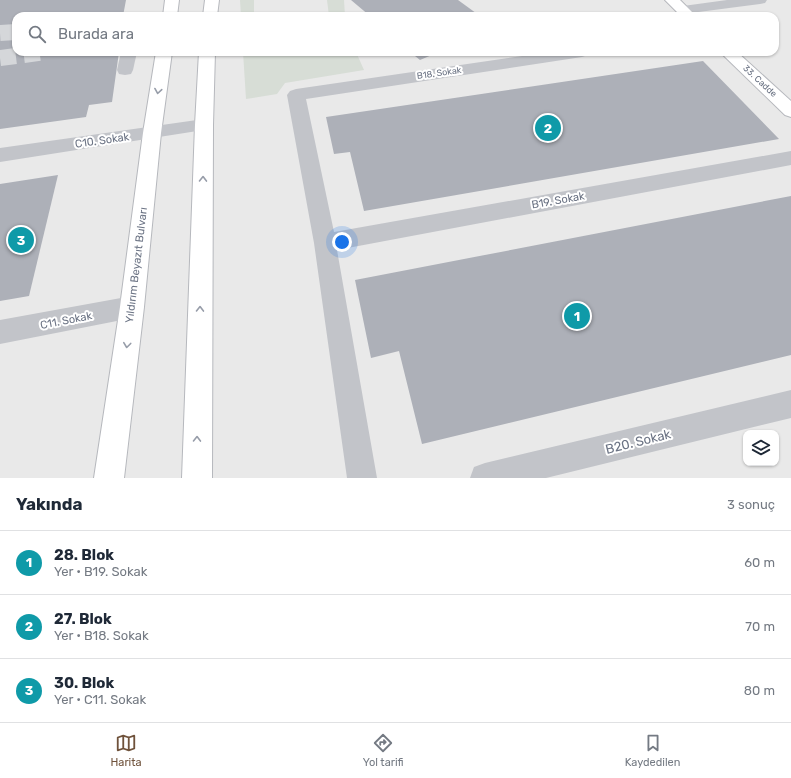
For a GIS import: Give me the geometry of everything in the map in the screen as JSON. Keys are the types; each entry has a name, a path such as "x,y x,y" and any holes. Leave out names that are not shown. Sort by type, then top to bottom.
{"main road":[{"path":"170,12 172,0"},
{"path":"210,12 212,0"},
{"name":"Yıldırım Beyazıt Bulvarı","path":"109,478 132,307 152,133 163,56"},
{"path":"197,478 204,125 207,56"},
{"name":"33. Cadde","path":"732,56 791,111"}],"street":[{"path":"682,9 760,0"},
{"path":"125,70 128,56"},
{"name":"B18. Sokak","path":"325,243 296,95 555,56"},
{"name":"C10. Sokak","path":"0,155 204,125"},
{"name":"B19. Sokak","path":"325,243 791,158"},
{"path":"325,243 362,478"},
{"name":"C11. Sokak","path":"0,332 132,307"},
{"name":"B20. Sokak","path":"485,478 791,404"}],"shaded area":[{"path":"0,0 791,0 791,478 0,478"},
{"path":"240,0 254,0 254,12 241,12"},
{"path":"327,0 344,0 345,12 328,12"},
{"path":"243,56 358,56 364,70 285,83 277,94 246,99"}],"building":[{"path":"0,0 126,0 124,12 12,12 12,56 118,56 112,102 89,105 86,117 0,129"},
{"path":"351,0 458,0 474,12 365,12"},
{"path":"415,56 430,56 420,60"},
{"path":"703,61 779,139 364,211 350,152 334,154 326,117"},
{"path":"58,175 29,296 0,301 0,184"},
{"path":"791,196 791,355 422,444 399,351 371,358 355,280"}],"tunnel":[{"path":"0,33 12,32"},
{"path":"0,58 16,56"}],"place":[{"name":"27. Blok","path":"548,128"},
{"name":"30. Blok","path":"21,240"},
{"name":"28. Blok","path":"577,316"}]}
